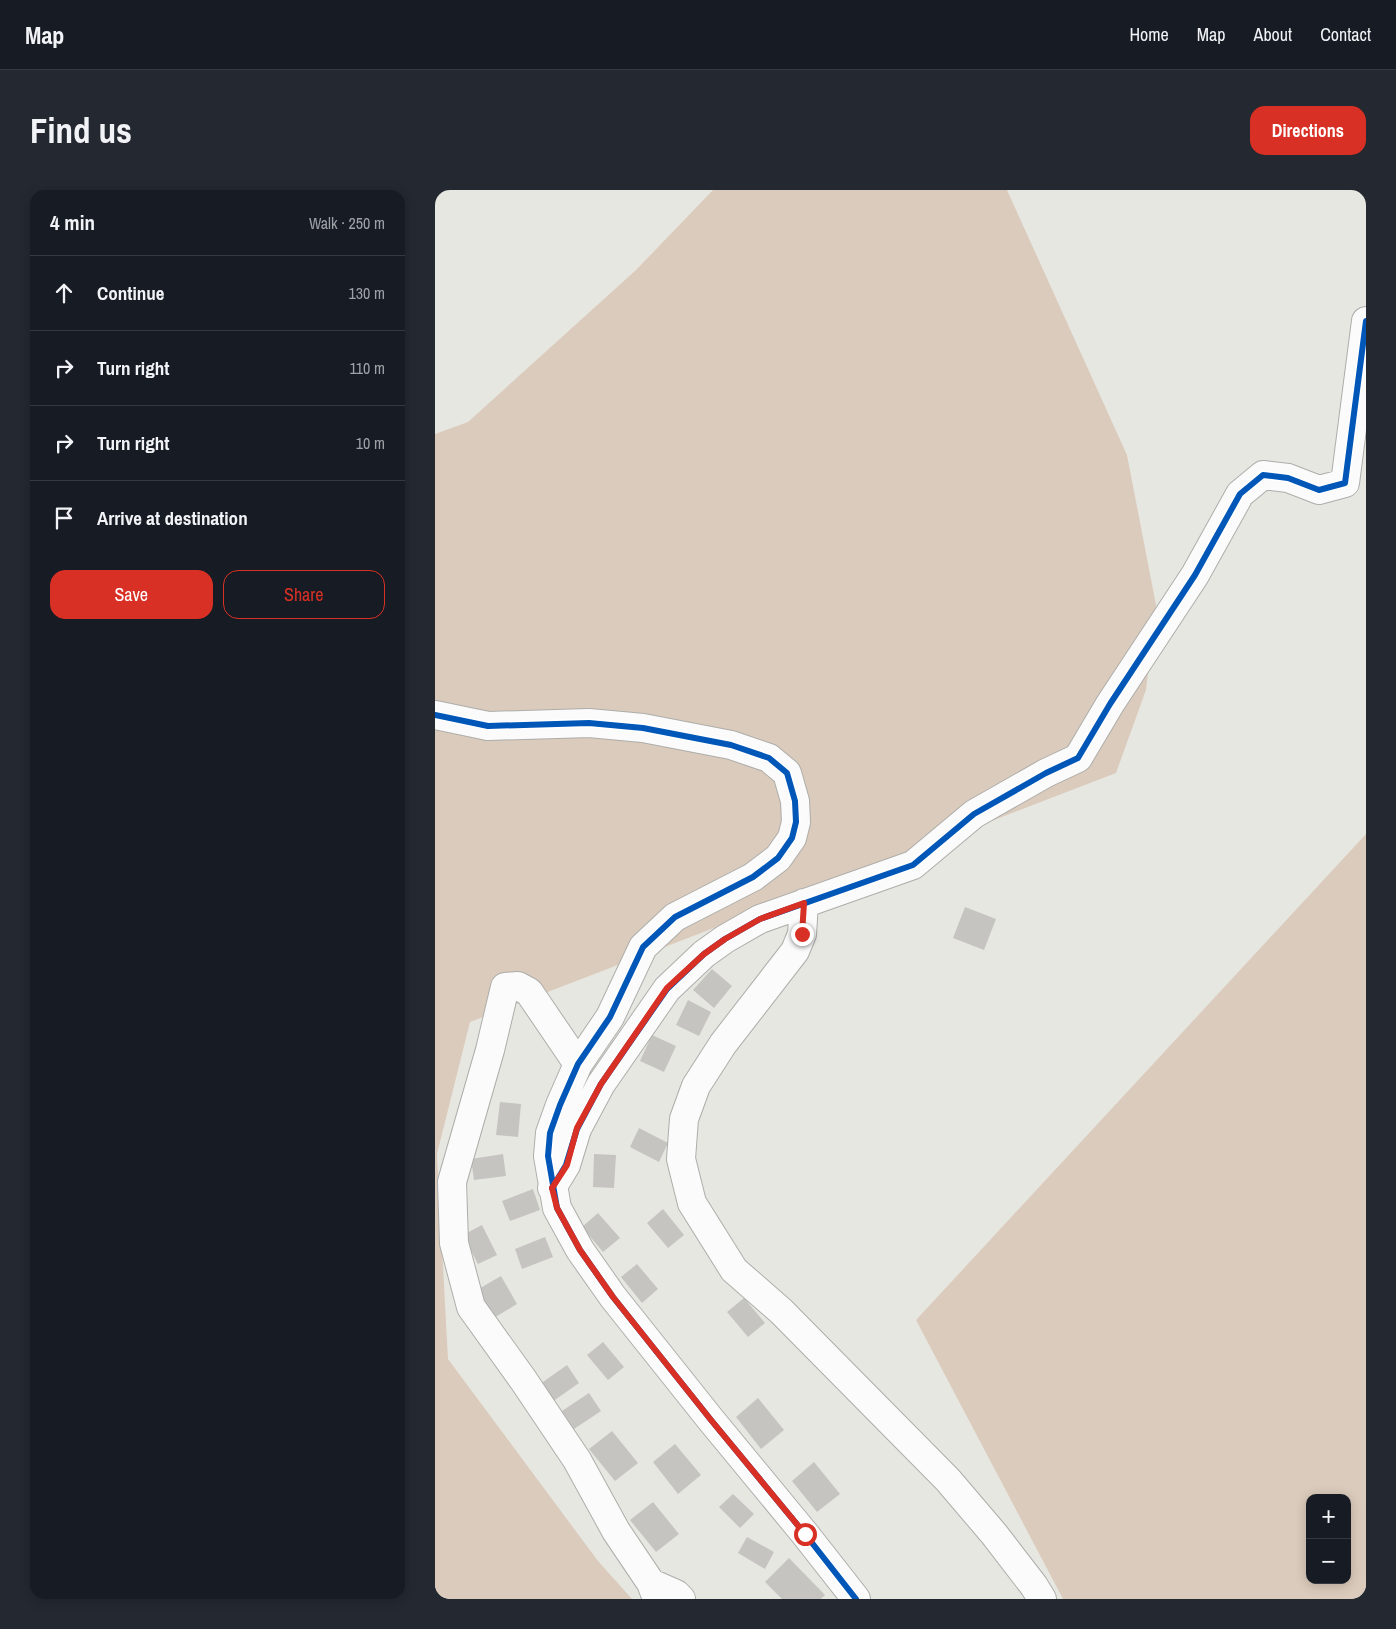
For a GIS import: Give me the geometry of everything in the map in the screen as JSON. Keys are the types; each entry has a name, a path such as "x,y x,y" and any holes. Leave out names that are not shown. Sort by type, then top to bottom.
{"street":[{"path":"552,1188 567,1165 577,1128 601,1084 667,988 704,954 725,939 760,919 913,865 975,814 1046,773 1078,758 1110,704 1195,575 1240,494 1263,475 1288,478 1319,490 1345,482 1366,322"},
{"path":"435,714 488,726 589,723 643,728 731,745 769,758 787,773 795,801 796,822 792,838 778,858 753,877 675,917 643,947 610,1017 578,1064 550,1133 548,1156 552,1188 557,1208 575,1242 613,1297 856,1599"},
{"path":"804,903 802,934 795,951 723,1044 696,1086 684,1119 681,1159 692,1203 735,1270 781,1312 948,1480 994,1534 1042,1599"},
{"path":"578,1064 529,992 518,986 505,988 490,1050 452,1182 454,1243 471,1307 525,1381 577,1460 616,1531 654,1591 676,1594 681,1599"}],"shaded area":[{"path":"713,190 1007,190 1127,455 1156,605 1146,690 1116,773 470,1022 437,1154 448,1359 598,1561 632,1599 435,1599 435,434 468,422 636,270"},
{"path":"1366,834 1366,1599 1063,1599 916,1320"}],"building":[{"path":"965,907 996,919 984,950 953,938"},
{"path":"712,969 732,986 714,1008 693,990"},
{"path":"688,1000 711,1012 699,1036 676,1025"},
{"path":"652,1035 676,1046 664,1072 640,1061"},
{"path":"500,1102 521,1104 518,1137 496,1135"},
{"path":"639,1128 668,1143 659,1162 630,1147"},
{"path":"503,1154 506,1176 474,1180 471,1159"},
{"path":"594,1154 616,1155 614,1188 593,1187"},
{"path":"533,1189 540,1210 510,1221 502,1201"},
{"path":"663,1209 684,1235 668,1248 647,1223"},
{"path":"598,1213 620,1238 603,1252 582,1227"},
{"path":"482,1225 497,1255 478,1264 463,1235"},
{"path":"545,1237 553,1257 522,1269 515,1249"},
{"path":"637,1264 658,1289 642,1303 621,1277"},
{"path":"501,1276 517,1304 492,1319 475,1291"},
{"path":"744,1298 765,1323 748,1337 727,1312"},
{"path":"603,1342 624,1367 608,1380 587,1355"},
{"path":"567,1365 579,1383 552,1402 540,1384"},
{"path":"589,1393 601,1411 574,1429 562,1411"},
{"path":"758,1398 784,1430 761,1449 736,1417"},
{"path":"612,1431 638,1463 615,1481 589,1449"},
{"path":"675,1444 701,1475 678,1494 653,1462"},
{"path":"814,1462 840,1494 817,1512 792,1481"},
{"path":"733,1494 754,1514 740,1528 719,1507"},
{"path":"653,1502 679,1534 656,1552 630,1520"},
{"path":"747,1537 774,1552 765,1569 738,1553"},
{"path":"789,1558 825,1595 821,1599 782,1599 765,1582"}],"cycle path":[{"path":"552,1188 566,1165 577,1129 601,1084 667,989 704,954 725,939 760,919 913,865 974,814 1046,773 1078,758 1110,704 1195,575 1240,494 1263,475 1288,478 1319,490 1345,483 1366,321"},
{"path":"435,715 488,726 589,723 643,728 731,745 769,758 787,773 795,801 796,822 792,838 778,858 753,877 675,917 643,947 610,1017 578,1064 550,1133 548,1156 557,1208 580,1250 613,1297 856,1599"}],"route":[{"path":"802,934 804,903 760,919 725,939 704,954 667,988 601,1084 577,1128 567,1165 552,1188 557,1208 580,1250 613,1297 805,1534"}]}
